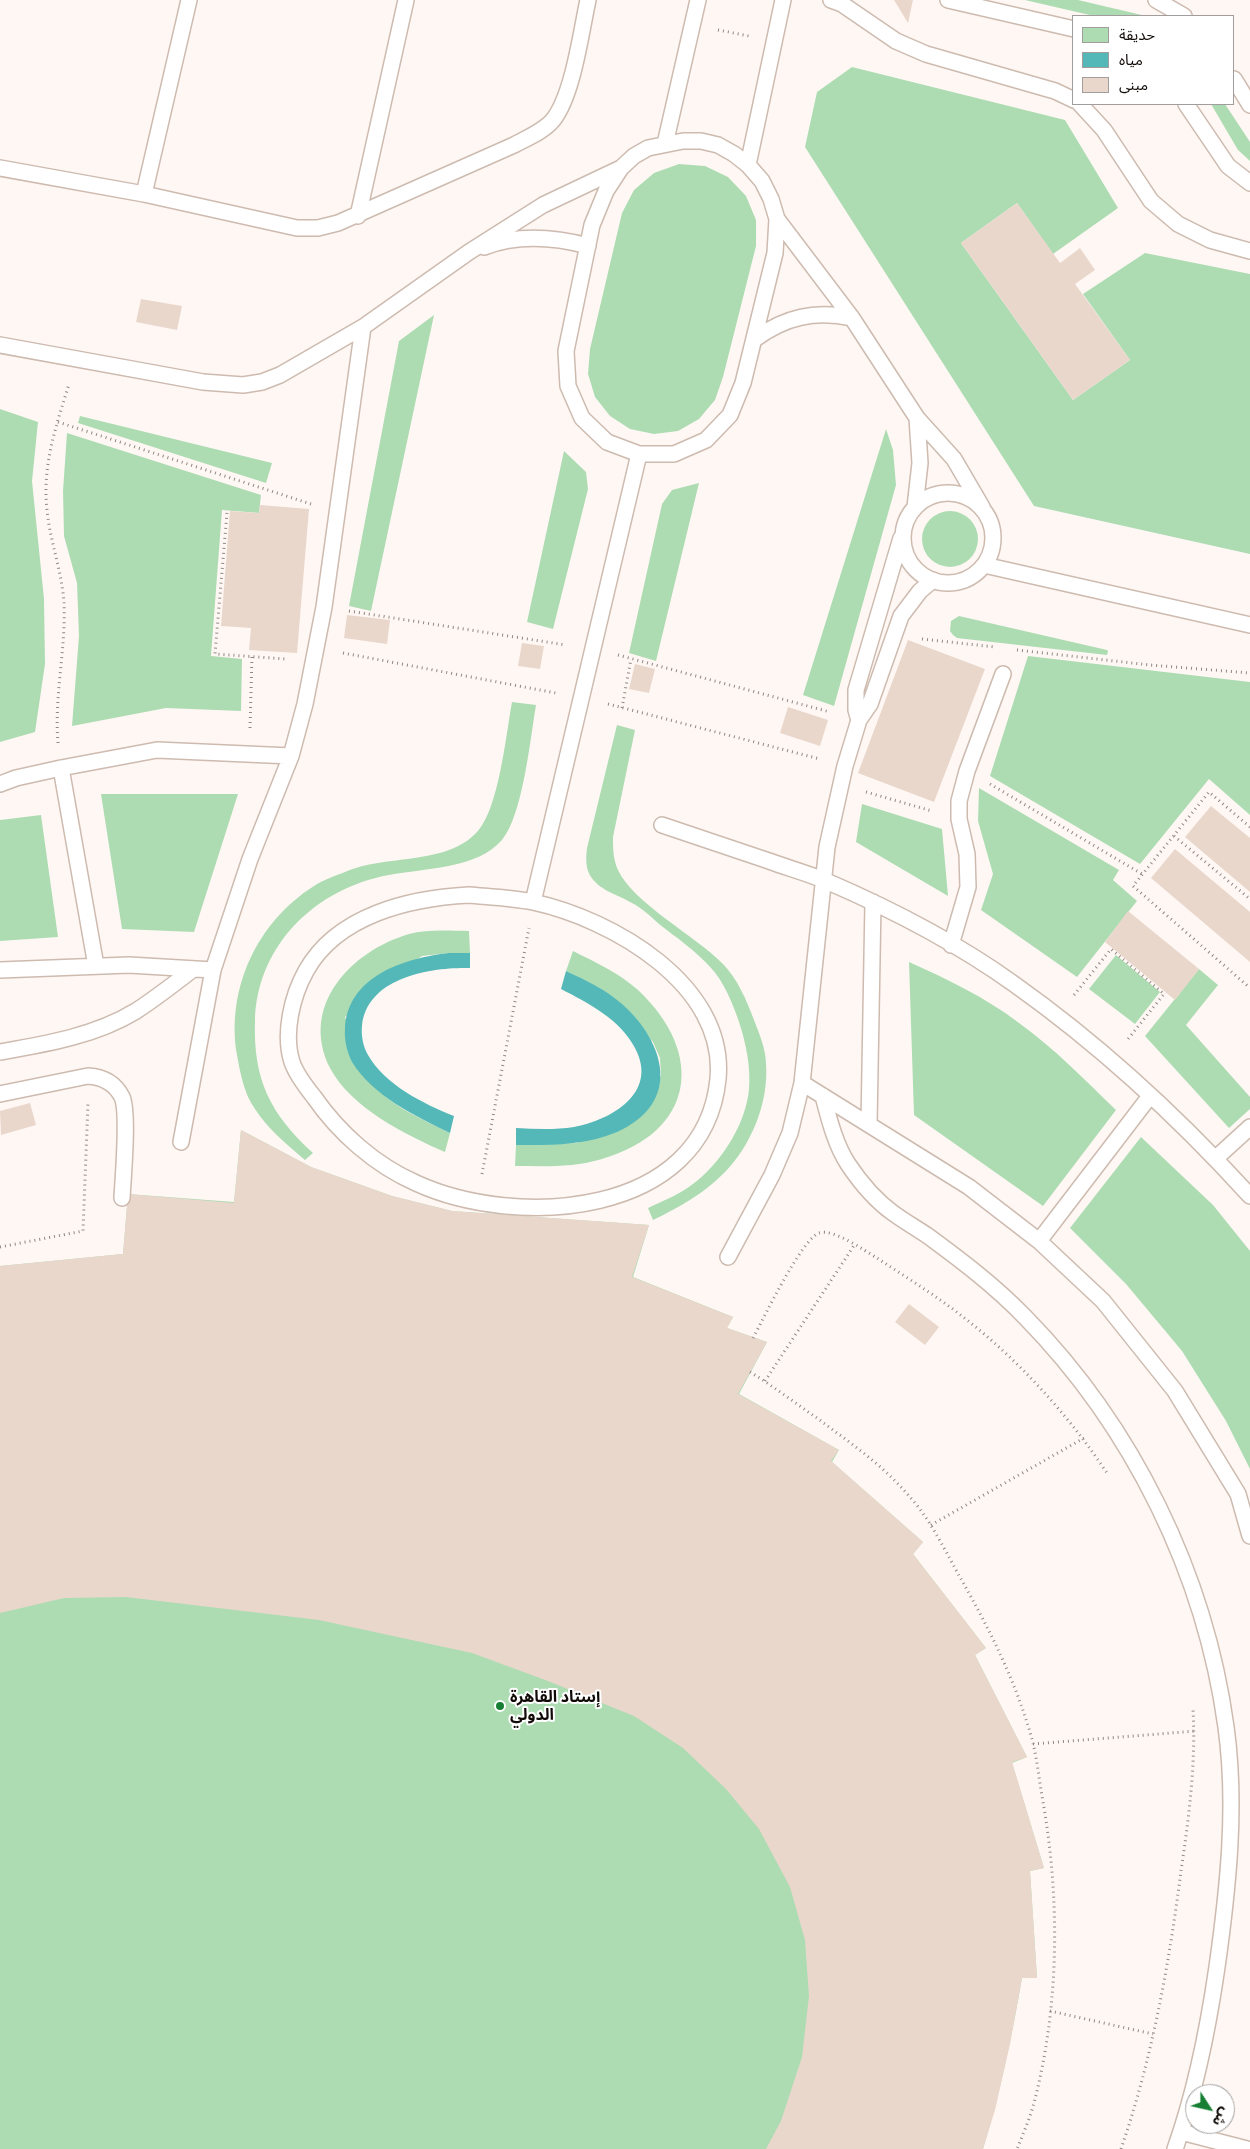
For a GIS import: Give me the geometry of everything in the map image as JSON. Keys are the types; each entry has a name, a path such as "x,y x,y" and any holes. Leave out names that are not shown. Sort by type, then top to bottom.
{"lane":[{"path":"144,194 189,0"},
{"path":"358,216 406,0"},
{"path":"0,168 144,194 297,228 318,228 358,216 514,145 553,120 564,102 588,0"},
{"path":"665,144 698,0"},
{"path":"748,165 783,0"},
{"path":"1156,0 1182,15"},
{"path":"842,1 896,41 926,54 1055,91 1072,99"},
{"path":"957,1 1072,29"},
{"path":"1235,81 1250,105"},
{"path":"1081,105 1104,130 1151,201 1178,224 1210,240 1250,251"},
{"path":"1187,105 1228,166 1250,183"},
{"path":"0,345 203,382 243,385 262,382 280,374 362,327 469,252 542,205 621,168 641,152 665,144 701,141 718,145 734,154 748,165 762,181 771,199 777,219 775,253 744,383 730,415 706,440 674,454 639,454 607,442 582,418 568,386 566,351 592,225 606,191 621,168"},
{"path":"777,219 852,318 917,418 954,459 989,518 992,529 990,554 984,565 961,581 947,583 933,580 920,573 910,562 904,549 902,534"},
{"path":"469,252 492,244 516,239 564,240 588,246"},
{"path":"754,340 784,322 800,316 817,314 852,318"},
{"path":"182,1142 213,970 250,859 291,756 314,660 337,512 362,327"},
{"path":"859,720 856,710 856,690 902,534 907,519 914,507 920,463 917,418"},
{"path":"534,902 639,454"},
{"path":"914,507 926,498 941,493 956,493 970,498 982,507"},
{"path":"984,565 1250,625"},
{"path":"728,1256 768,1183 790,1133 802,1083 829,839 840,785 859,720 870,704 901,616 909,603 933,580"},
{"path":"951,945 968,887 967,854 959,819 959,801 967,771 1003,674"},
{"path":"0,784 16,778 61,768 157,750 291,756"},
{"path":"61,768 96,966"},
{"path":"662,825 824,880 873,902 951,945 1013,983 1058,1016 1150,1096 1216,1158 1250,1196"},
{"path":"469,895 534,902 598,925 653,956 675,976 694,999 710,1025 716,1050 718,1075 715,1101 706,1125 692,1147 675,1165 651,1181 625,1193 598,1202 570,1206 516,1208 476,1203 438,1193 414,1183 391,1170 344,1134 324,1112 292,1062 289,1036 290,1011 298,986 310,963 327,944 353,926 380,912 409,903 439,897 469,895"},
{"path":"869,1124 873,902"},
{"path":"0,970 130,965 213,970"},
{"path":"0,1052 54,1042 110,1024 135,1011 192,970"},
{"path":"0,1094 88,1076 100,1077 114,1085 123,1098 125,1114 122,1198"},
{"path":"802,1083 969,1188 1039,1242 1103,1301 1175,1391 1238,1494 1247,1514 1250,1536"},
{"path":"823,1096 833,1131 846,1162 866,1188 890,1211 918,1228 996,1289 1053,1346 1126,1448 1160,1510 1189,1574 1209,1641 1226,1728 1230,1790 1229,1866 1219,1954 1207,2034 1175,2149"},
{"path":"1039,1242 1150,1096"},
{"path":"1216,1158 1250,1127"},
{"path":"1181,2132 1247,2149"}],"path":[{"path":"692,25 774,41"},
{"path":"61,768 56,719 64,636 64,601 59,567 51,539 46,509 46,479 49,450 78,358"},
{"path":"58,422 337,512"},
{"path":"226,513 215,654 314,660"},
{"path":"894,635 1002,648"},
{"path":"1012,649 1150,665 1250,673"},
{"path":"249,754 252,656"},
{"path":"622,708 631,659"},
{"path":"967,771 1142,874"},
{"path":"840,785 959,819"},
{"path":"1250,827 1209,792 1133,886 1250,988"},
{"path":"1174,836 1250,899"},
{"path":"476,1203 534,902"},
{"path":"1058,1016 1111,949 1164,994 1111,1061"},
{"path":"0,1247 82,1231 88,1100"},
{"path":"753,1338 799,1254 809,1241 819,1233 829,1232 855,1244 959,1314 1000,1349 1058,1407 1084,1438 1109,1476"},
{"path":"765,1381 855,1244"},
{"path":"750,1372 856,1447 884,1470 910,1496 931,1525 974,1602 1020,1702 1033,1744 1049,1834 1055,1910 1050,2010 1044,2057 1034,2104 1017,2149"},
{"path":"931,1525 1066,1448"},
{"path":"1121,2149 1135,2108 1153,2034 1175,1920 1193,1781 1193,1706"},
{"path":"1033,1744 1174,1733"},
{"path":"1050,2010 1153,2034"}],"green space":[{"path":"1025,0 1078,0 1142,15 1090,15"},
{"path":"852,67 1065,120 1118,208 1053,254 1017,203 961,243 1073,400 1130,360 1083,294 1145,253 1250,274 1250,554 1034,506 805,147 817,92"},
{"path":"1212,105 1226,105 1250,142 1250,161 1238,150"},
{"path":"679,164 705,166 728,177 746,196 756,220 756,246 723,377 715,400 699,419 678,431 654,434 630,429 610,416 595,397 588,374 590,349 622,213 634,190 654,173"},
{"path":"434,315 371,611 349,606 399,341"},
{"path":"0,409 38,422 32,481 44,599 45,664 35,732 0,742"},
{"path":"80,416 272,463 266,483 78,423"},
{"path":"886,429 893,450 896,485 834,706 803,695"},
{"path":"67,433 261,495 259,513 222,510 211,656 242,659 241,711 166,708 72,726 79,636 77,583 64,536 63,491"},
{"path":"564,451 586,472 588,489 553,629 527,622"},
{"path":"699,483 656,661 629,653 662,504 672,490"},
{"path":"950,511 961,513 970,519 976,528 978,539 976,550 970,559 961,565 950,567 939,565 930,559 924,550 922,539 924,528 930,519 939,513"},
{"path":"959,616 1108,651 1107,655 957,638 950,631 951,621"},
{"path":"1028,656 1250,682 1250,815 1209,779 1140,864 990,776"},
{"path":"512,702 536,705 525,776 515,813 502,840 491,850 465,862 389,875 363,882 338,892 315,907 296,924 279,944 267,968 258,993 255,1021 257,1061 267,1094 275,1109 298,1139 313,1153 305,1160 278,1136 260,1116 251,1103 243,1083 237,1055 236,1006 250,959 276,918 294,901 318,884 361,867 432,855 449,850 464,843 477,832 485,821 496,789"},
{"path":"617,725 635,730 613,837 614,858 618,870 637,895 711,953 728,970 748,1005 762,1041 766,1058 766,1079 761,1108 750,1137 742,1151 723,1174 707,1188 653,1220 648,1208 692,1185 716,1162 732,1139 747,1102 749,1064 746,1047 734,1008 716,974 693,950 643,910 600,886 589,874 586,862 587,848"},
{"path":"979,788 1119,870 1113,880 1137,901 1077,977 981,910 993,874 978,821"},
{"path":"101,794 238,794 194,932 122,929"},
{"path":"862,804 942,829 948,896 856,842"},
{"path":"41,815 58,937 0,941 0,820"},
{"path":"469,931 470,953 422,956 345,1017 372,1084 389,1100 419,1118 450,1133 445,1152 381,1119 351,1096 330,1068 322,1045 321,1023 326,1003 336,984 350,968 368,953 388,942 416,932"},
{"path":"573,951 623,978 638,990 660,1015 674,1040 681,1064 680,1088 672,1111 656,1130 633,1147 602,1159 580,1164 515,1166 516,1145 576,1143 617,1131 661,1076 660,1058 653,1042 601,989 566,971"},
{"path":"1116,955 1160,992 1135,1024 1089,989"},
{"path":"909,962 966,989 1006,1014 1057,1054 1116,1110 1043,1206 914,1115"},
{"path":"1199,969 1218,985 1186,1025 1250,1097 1250,1109 1229,1128 1145,1036"},
{"name":"إستاد القاهرة الدولي","path":"241,1130 311,1167 392,1196 452,1211 649,1225 633,1277 733,1317 727,1328 767,1342 739,1394 839,1450 832,1462 923,1542 913,1554 986,1648 975,1655 1027,1757 1012,1763 1044,1868 1030,1871 1037,1978 1022,1978 1005,2064 983,2149 0,2149 0,1266 123,1254 128,1194 234,1202"},
{"path":"1141,1137 1213,1205 1250,1251 1250,1469 1226,1421 1182,1351 1126,1284 1070,1228"}],"water":[{"path":"449,953 470,953 470,968 454,968 420,973 403,978 388,986 376,996 366,1009 362,1030 366,1052 384,1076 430,1106 454,1116 450,1133 396,1104 371,1085 352,1062 346,1046 345,1033 348,1011 356,995 367,983 397,965"},
{"path":"566,971 609,994 622,1004 637,1020 649,1036 657,1054 660,1072 659,1089 651,1105 638,1120 605,1137 554,1145 516,1145 516,1128 567,1128 603,1118 627,1102 636,1091 641,1078 641,1064 635,1048 621,1029 602,1013 561,989"}],"building":[{"path":"894,0 913,0 908,23"},
{"path":"1017,203 1060,263 1080,248 1095,270 1075,284 1130,360 1073,400 961,243"},
{"path":"141,299 182,306 177,330 136,322"},
{"path":"260,505 309,509 297,653 249,650 251,628 221,626 230,511 259,513"},
{"path":"347,615 390,620 387,644 344,638"},
{"path":"908,640 985,669 934,802 858,773"},
{"path":"522,643 544,646 540,669 518,666"},
{"path":"635,664 655,669 649,693 629,689"},
{"path":"788,707 828,720 820,746 780,733"},
{"path":"1211,806 1250,838 1250,892 1185,837"},
{"path":"1175,849 1250,912 1250,962 1151,878"},
{"path":"1128,911 1199,969 1175,1000 1105,942"},
{"path":"30,1103 36,1125 1,1135 0,1111"},
{"path":"241,1130 311,1167 392,1196 452,1211 649,1225 632,1277 733,1317 727,1328 767,1342 738,1394 839,1450 831,1461 923,1542 913,1554 986,1648 975,1655 1027,1757 1012,1762 1044,1868 1030,1871 1037,1978 1022,1978 995,2110 983,2149 766,2149 781,2121 802,2057 809,1996 805,1940 790,1887 759,1829 726,1789 683,1748 634,1716 472,1653 319,1620 126,1597 64,1598 0,1613 0,1266 123,1254 128,1194 234,1203"},
{"path":"909,1304 939,1327 925,1345 895,1322"}],"place":[{"name":"إستاد القاهرة الدولي","path":"500,1706"}]}
